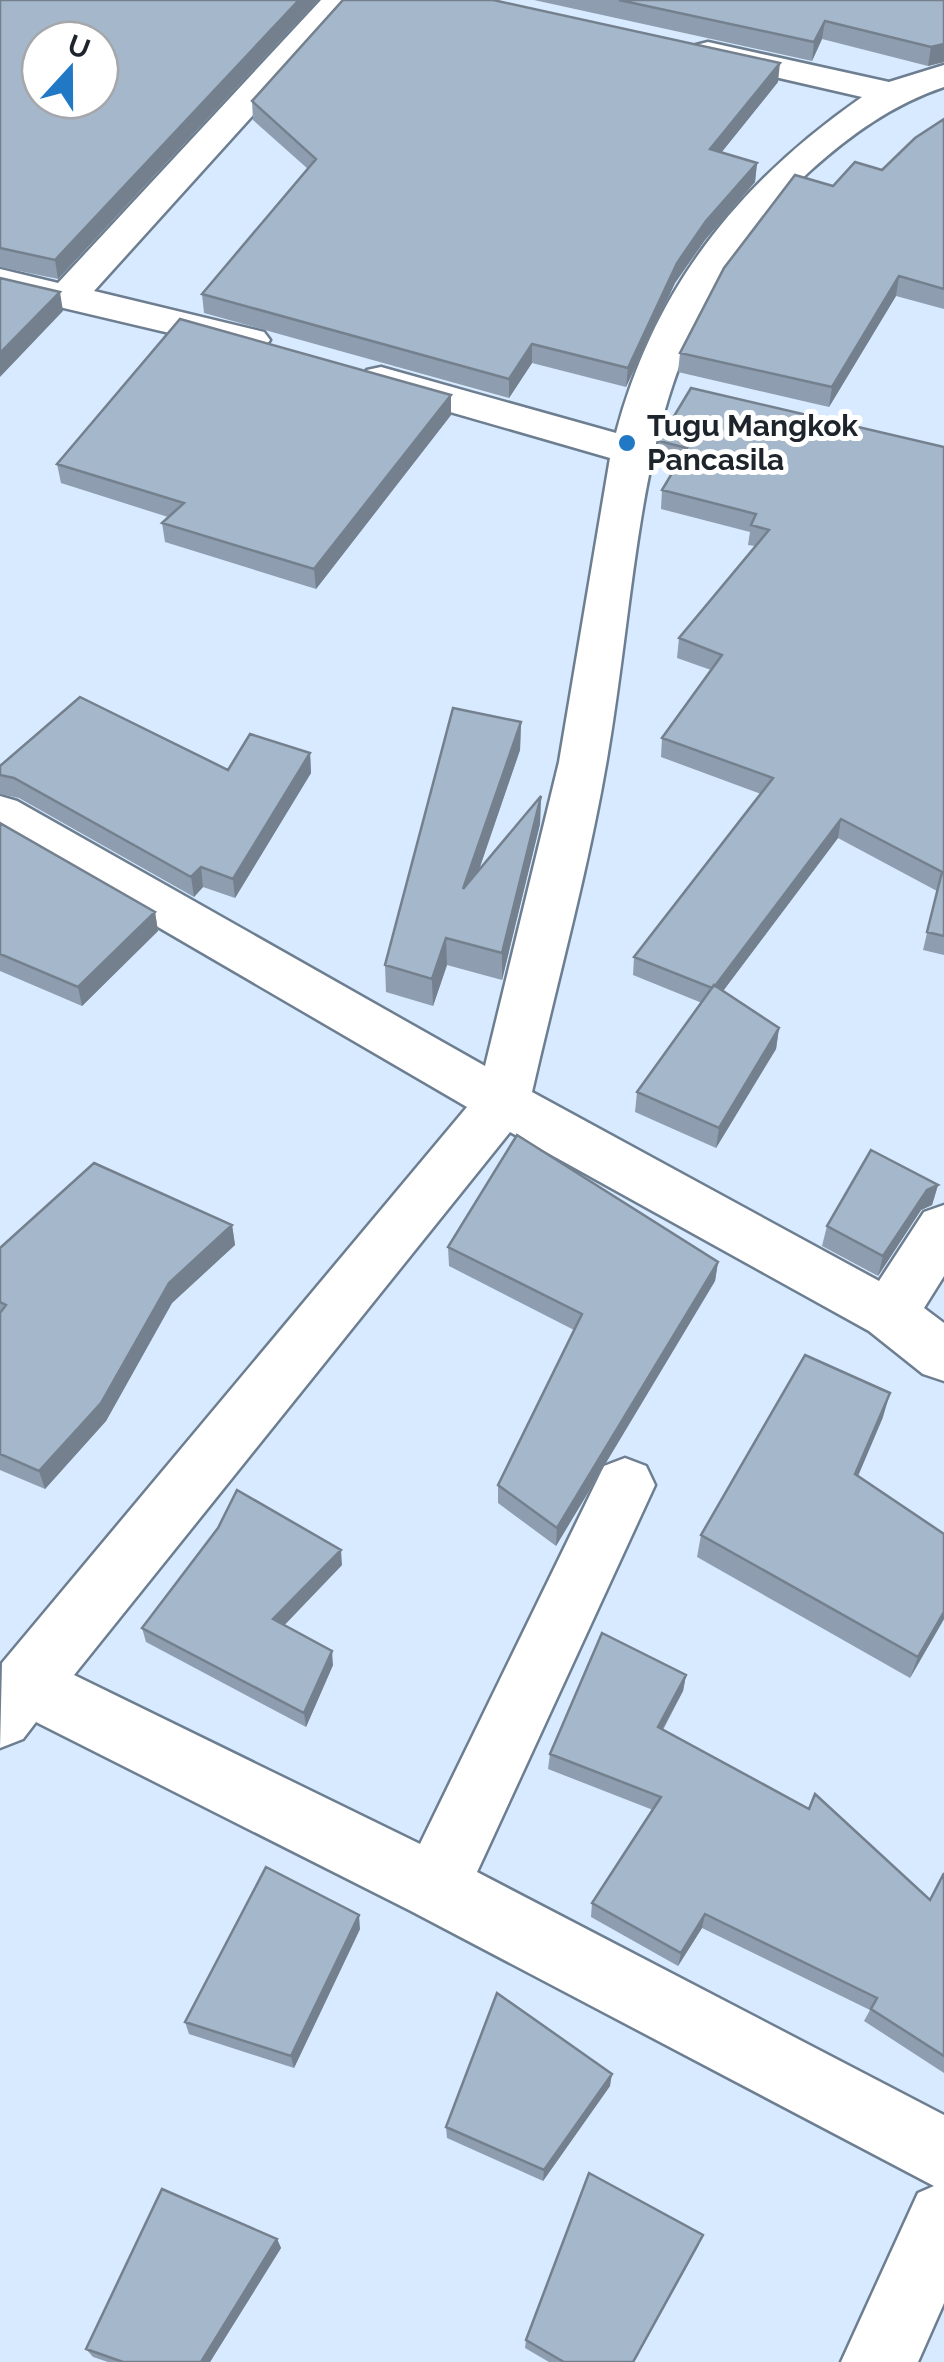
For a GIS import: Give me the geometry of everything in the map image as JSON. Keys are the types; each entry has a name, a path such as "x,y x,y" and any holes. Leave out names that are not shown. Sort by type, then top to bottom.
{"street":[{"path":"68,296 340,0"},
{"path":"680,46 891,92"},
{"path":"944,76 891,92 820,144 766,192 682,307 668,387 632,451 583,762 503,1102 12,1700 435,1887 944,2154"},
{"path":"0,282 285,350"},
{"path":"341,367 632,451"},
{"path":"0,814 503,1102 889,1314 944,1356"},
{"path":"889,1314 944,1228"},
{"path":"435,1887 625,1484"},
{"path":"879,2362 944,2219"}],"building":[{"path":"0,0 299,0 55,260 0,248"},
{"path":"343,0 493,0 780,63 710,149 757,163 706,221 677,263 628,368 532,344 509,379 202,294 316,159 252,101"},
{"path":"619,0 944,0 944,44 931,47 825,21 814,42"},
{"path":"944,119 944,289 899,276 832,387 680,353 724,268 795,175 833,186 855,162 882,170 915,138"},
{"path":"0,278 60,292 0,353"},
{"path":"180,319 451,395 314,569 162,523 184,503 57,464"},
{"path":"691,388 944,447 944,936 927,932 942,872 841,819 712,988 634,957 773,778 662,738 722,655 679,638 769,530 751,525 756,514 662,490 687,448 659,441"},
{"path":"80,697 228,770 250,734 310,753 233,879 201,867 191,877 14,778 0,775 0,766"},
{"path":"453,708 521,722 463,889 541,796 502,953 446,938 432,979 385,965"},
{"path":"0,823 155,912 78,987 0,954"},
{"path":"714,985 779,1028 719,1128 637,1092"},
{"path":"517,1135 718,1262 557,1528 498,1485 582,1314 448,1247"},
{"path":"871,1150 938,1185 927,1190 883,1256 827,1226"},
{"path":"94,1163 232,1225 169,1283 101,1403 39,1471 0,1454 0,1313 6,1305 0,1302 0,1248"},
{"path":"805,1355 890,1393 855,1474 944,1534 944,1612 918,1657 701,1535"},
{"path":"237,1490 341,1550 273,1619 332,1651 304,1713 142,1628 218,1528"},
{"path":"602,1633 686,1675 658,1727 809,1809 815,1794 930,1900 944,1873 944,2056 871,2009 877,1998 705,1914 681,1953 592,1903 661,1797 550,1754"},
{"path":"266,1867 359,1915 291,2056 185,2022"},
{"path":"497,1993 612,2074 544,2170 446,2127"},
{"path":"589,2173 703,2235 633,2362 564,2362 526,2340"},
{"path":"162,2189 277,2239 201,2362 123,2362 86,2349"}],"place":[{"name":"Tugu Mangkok Pancasila","path":"627,443"}]}
